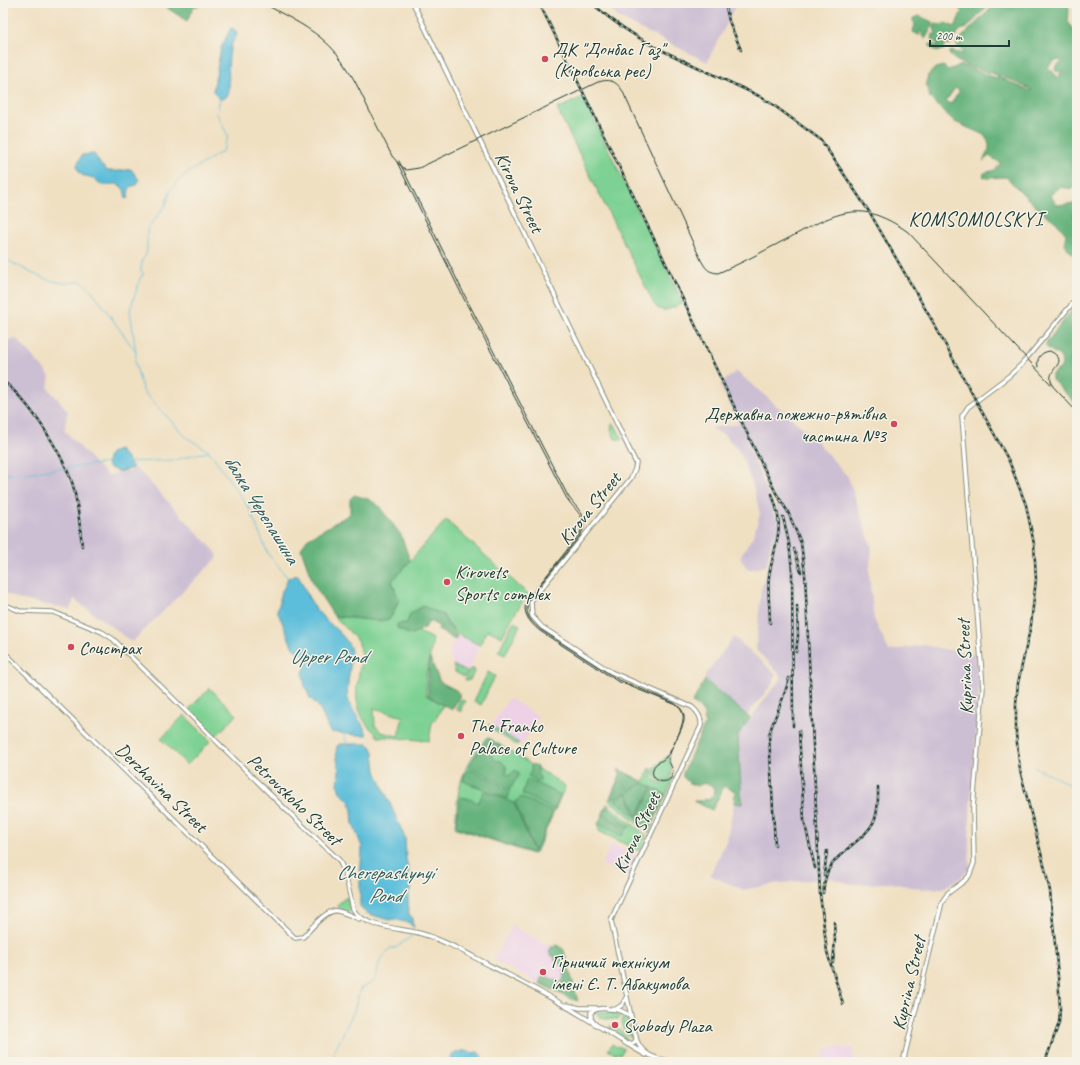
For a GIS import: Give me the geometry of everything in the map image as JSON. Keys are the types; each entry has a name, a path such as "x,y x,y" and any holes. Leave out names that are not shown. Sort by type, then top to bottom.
{"main road":[{"name":"Kirova Street","path":"413,3 636,464 632,478 531,601 532,616 542,627 611,672 686,704 695,710 701,719 701,726 611,920 632,1021 641,1048 655,1058 674,1062"},
{"name":"Kuprina Street","path":"902,1062 942,902 948,893 969,876 974,863 973,808 983,688 962,416 968,407 1021,365 1076,299"},
{"name":"Petrovskoho Street","path":"3,604 20,611 53,612 102,632 113,639 339,860 345,873 353,909 356,915 365,921"},
{"name":"Derzhavina Street","path":"3,651 293,936 297,938 303,937 326,914 332,911 338,911 365,921"},
{"path":"365,921 372,924 419,933 470,955 564,1004 626,1044 643,1054 655,1058"},
{"path":"615,1009 622,1005 627,997"},
{"path":"564,1004 580,1008 615,1009 625,1012 632,1021"},
{"path":"595,1024 591,1019 590,1014 599,1008"},
{"path":"626,1044 634,1042 636,1040 636,1036"}],"shaded area":[{"path":"604,3 737,3 707,62 619,18"},
{"path":"17,339 50,376 48,388 68,411 64,430 107,476 137,469 216,552 218,557 132,642 74,599 70,609 18,599 3,592 3,340"},
{"path":"736,371 811,435 848,477 872,548 869,574 874,619 889,651 923,645 976,655 979,693 969,836 970,868 959,879 943,888 921,889 892,883 852,884 830,878 773,884 743,890 710,875 727,839 734,803 742,803 738,735 781,678 778,672 757,651 756,648 761,590 771,555 774,531 766,566 748,570 741,559 741,555 753,536 760,514 754,489 740,452 724,435 711,428 739,424 720,385","holes":["740,429 777,504 775,520 771,499"]},
{"path":"457,635 480,645 467,672 453,665 449,652"},
{"path":"734,637 776,674 773,683 747,715 705,680 705,675"},
{"path":"509,698 539,717 522,745 491,726"},
{"path":"611,844 637,856 628,876 602,864"},
{"name":"Гірничий технікум імені Є. Т. Абакумова","path":"512,926 566,955 578,1001 571,999 493,960"},
{"path":"826,1048 853,1048 853,1062 820,1062"}],"green space":[{"path":"160,3 199,3 198,6 194,6 187,21"},
{"path":"951,3 990,3 967,28 960,30 952,40 952,43 949,45 944,45 943,50 936,51 930,46 930,44 938,46 938,44 931,39 932,34 936,35 934,27 935,24 942,25 945,23 955,27 962,11"},
{"path":"996,3 1067,3 1069,9 1068,22 1077,33 1077,185 1073,189 1060,187 1050,195 1057,205 1077,203 1074,219 1077,221 1077,259 1064,244 1066,234 1056,222 1036,207 1006,177 988,178 983,176 984,173 995,170 1001,163 989,156 983,161 989,149 989,143 984,135 955,122 930,98 926,83 928,75 935,68 943,66 948,70 961,65 993,77 1000,78 1030,91 1032,90 1006,78 958,62 949,54 951,51 963,54 957,46 957,42","holes":["1057,60 1064,61 1056,66 1055,70 1057,72 1062,70 1058,78 1048,69 1051,63","955,88 960,90 951,104 946,101"]},
{"path":"920,16 932,22 933,25 926,38 922,36 922,32 920,31 919,35 913,32 915,24 913,18"},
{"path":"583,97 683,303 668,310 657,308 654,304 557,109"},
{"path":"1077,303 1077,405 1052,380 1052,374 1061,368 1062,363 1060,356 1045,345"},
{"path":"612,424 615,425 622,438 621,440 615,439 611,429"},
{"path":"354,495 368,499 378,505 401,535 410,561 392,581 399,599 390,619 379,621 334,616 314,585 301,549 307,539 350,514 350,499"},
{"path":"446,520 528,594 512,618 502,637 488,630 480,645 463,637 454,630 443,615 408,620 407,623 398,629 408,633 417,631 433,639 426,676 426,695 443,705 432,723 429,741 378,737 368,726 361,714 356,694 361,658 360,646 352,634 334,616 379,621 393,615 399,599 392,581","holes":["374,708 403,717 398,736 381,732 375,725"]},
{"path":"423,606 443,615 448,625 457,635 455,640 438,630 439,626 429,621 425,628 412,634 408,634 397,628 397,624 407,623 410,614"},
{"path":"513,622 520,625 505,655 498,652"},
{"path":"430,658 440,682 456,690 460,695 452,710 428,696"},
{"path":"453,665 467,672 464,677 455,672"},
{"path":"470,669 474,669 474,672 470,680 466,681 465,679"},
{"path":"488,672 495,676 481,705 474,701"},
{"path":"705,680 750,718 738,735 742,804 734,803 735,791 724,786 712,810 693,801 702,801 704,799 708,800 714,794 715,789 711,785 707,784 697,786 689,783 683,777 683,773 705,724 704,714 699,707 692,703"},
{"path":"210,688 237,715 216,736 189,709"},
{"path":"461,699 466,702 462,706 461,712 456,709"},
{"path":"184,715 211,741 187,765 161,739"},
{"path":"489,724 519,743 515,744 490,728"},
{"path":"487,737 565,787 536,853 532,854 456,828 455,826 462,779 471,759"},
{"path":"488,738 493,740 493,744 498,744 500,746 498,750 493,752 492,755 495,760 501,761 506,766 506,774 510,775 515,770 518,772 519,775 511,788 469,766"},
{"path":"669,755 672,774 667,780 660,781 655,776 655,767"},
{"path":"533,764 537,767 540,782 528,776 531,772 531,766"},
{"path":"650,768 652,769 652,777 659,783 665,783 674,778 649,833 609,800 620,775 618,769 644,782"},
{"path":"470,769 510,790 508,799 463,781 465,773"},
{"path":"620,770 643,782 628,791"},
{"path":"620,775 626,792 613,799 611,797"},
{"path":"527,779 561,795 554,810 522,794"},
{"path":"644,783 652,787 637,816 628,792"},
{"path":"653,788 666,794 649,828 637,818"},
{"path":"484,791 514,803 534,853 458,827 456,825 460,797 467,798 478,803"},
{"path":"627,793 636,817 615,800"},
{"path":"521,797 553,812 535,852 515,802"},
{"path":"607,804 647,836 641,850 637,850 599,831 598,825"},
{"path":"606,807 630,827 628,829 603,813"},
{"path":"603,815 626,830 622,836 598,824"},
{"path":"345,898 348,898 350,911 348,913 337,907 337,905"},
{"path":"552,946 560,946 564,950 578,1001 539,983 543,975 557,980 558,984 562,982 565,975 565,968 554,959 555,957 549,952"},
{"path":"596,1013 619,1013 622,1016 619,1019 606,1019 598,1016"},
{"path":"624,1017 628,1019 632,1038 627,1035 623,1029 622,1021"},
{"path":"611,1025 621,1031 628,1041 609,1029"},
{"path":"612,1044 624,1049 620,1055 608,1050"}],"water":[{"path":"231,28 235,30 237,35 231,45 229,58 229,92 226,97 219,99 213,91 221,48"},
{"path":"94,154 101,165 108,171 131,169 139,180 137,185 132,186 129,189 128,198 126,199 124,189 117,184 103,185 94,179 80,174 77,165 82,155"},
{"path":"119,450 133,468 119,472 108,467 107,462 110,453"},
{"name":"Upper Pond","path":"298,575 314,606 341,634 350,647 351,658 347,693 348,699 367,735 330,732 319,707 310,698 305,686 303,673 307,663 306,656 293,648 277,610 280,602 280,594 288,578"},
{"name":"Cherepashynyi Pond","path":"340,744 367,744 371,746 374,752 376,771 405,838 406,858 411,885 408,898 409,915 412,917 414,928 409,923 393,919 389,920 366,913 360,906 362,847 353,824 350,802 340,792 338,786 339,772 336,752 337,746"},
{"path":"462,1051 479,1053 482,1056 481,1062 451,1062 450,1058 453,1055"}],"waterway":[{"name":"балка Черепашина","path":"220,98 217,114 228,136 223,151 179,180 171,190 165,206 147,230 147,250 145,257 142,260 141,271 144,275 141,276 130,310 136,353 135,363 143,391 186,437 210,452 250,510 268,554 288,578"},
{"path":"3,258 33,274 49,280 65,283 81,281 93,292 136,352"},
{"path":"129,462 175,460 209,452"},
{"path":"3,474 17,474 108,463"},
{"name":"балка Черепашина","path":"343,733 347,743"},
{"path":"1035,767 1077,788"},
{"name":"балка Черепашина","path":"333,1062 334,1052 354,1011 360,989 375,981 380,960 390,948 395,948 412,936"}],"tram line":[{"path":"263,3 314,33 337,54 350,72 392,156 406,170 419,168 598,82 614,82 622,90 701,260 708,270 718,273 813,225 835,216 858,212 870,213 895,224 908,232 1077,412"},
{"path":"397,162 463,297 566,497 580,514 582,519 582,529 579,535 527,600 525,604 526,613 533,624 540,631 617,681 674,704 680,708 683,719 682,724 680,730 678,737 675,743 671,749 669,754 655,765 653,769 654,777 657,780 669,780 672,777 673,772 669,760 670,753 672,749 674,744 678,735 681,730 684,721 684,715 681,708 674,703 617,679 541,630 529,617 527,608 530,598 580,536 583,529 584,519 582,514 568,496 465,296 399,161"},
{"path":"1038,367 1038,361 1042,354 1050,351 1056,355 1059,361 1052,373 1051,380 1053,385"}],"railway":[{"path":"539,3 629,186 776,493 788,512 801,543 805,574 820,894 827,952 843,1004"},
{"path":"592,3 615,22 648,43 759,96 821,140 870,213 934,324 1009,461 1026,505 1034,544 1036,579 1031,625 1018,683 1016,734 1020,770 1050,891 1058,976 1060,1008 1059,1023 1045,1062"},
{"path":"725,3 729,21 741,50"},
{"path":"3,381 34,414 67,469 76,497 82,546"},
{"path":"770,623 768,582 779,527 776,507 772,494"},
{"path":"783,517 789,543 792,570 793,726"},
{"path":"794,549 801,572"},
{"path":"796,652 798,636 797,606"},
{"path":"775,845 769,735 789,678"},
{"path":"799,731 804,820 815,868"},
{"path":"823,893 825,881 832,864 862,836 872,824 877,810 878,787"},
{"path":"824,875 827,851"},
{"path":"833,963 835,940 834,922"}],"place":[{"name":"ДК \"Донбас Газ\" (Кіровська рес)","path":"545,59"},
{"name":"Державна пожежно-рятівна частина №3","path":"894,424"},
{"name":"Kirovets Sports complex","path":"447,582"},
{"name":"Соцстрах","path":"71,647"},
{"name":"The Franko Palace of Culture","path":"461,736"},
{"name":"Гірничий технікум імені Є. Т. Абакумова","path":"543,972"},
{"name":"Svobody Plaza","path":"615,1025"}],"district":[{"name":"KOMSOMOLSKYI","path":"976,219"}]}
